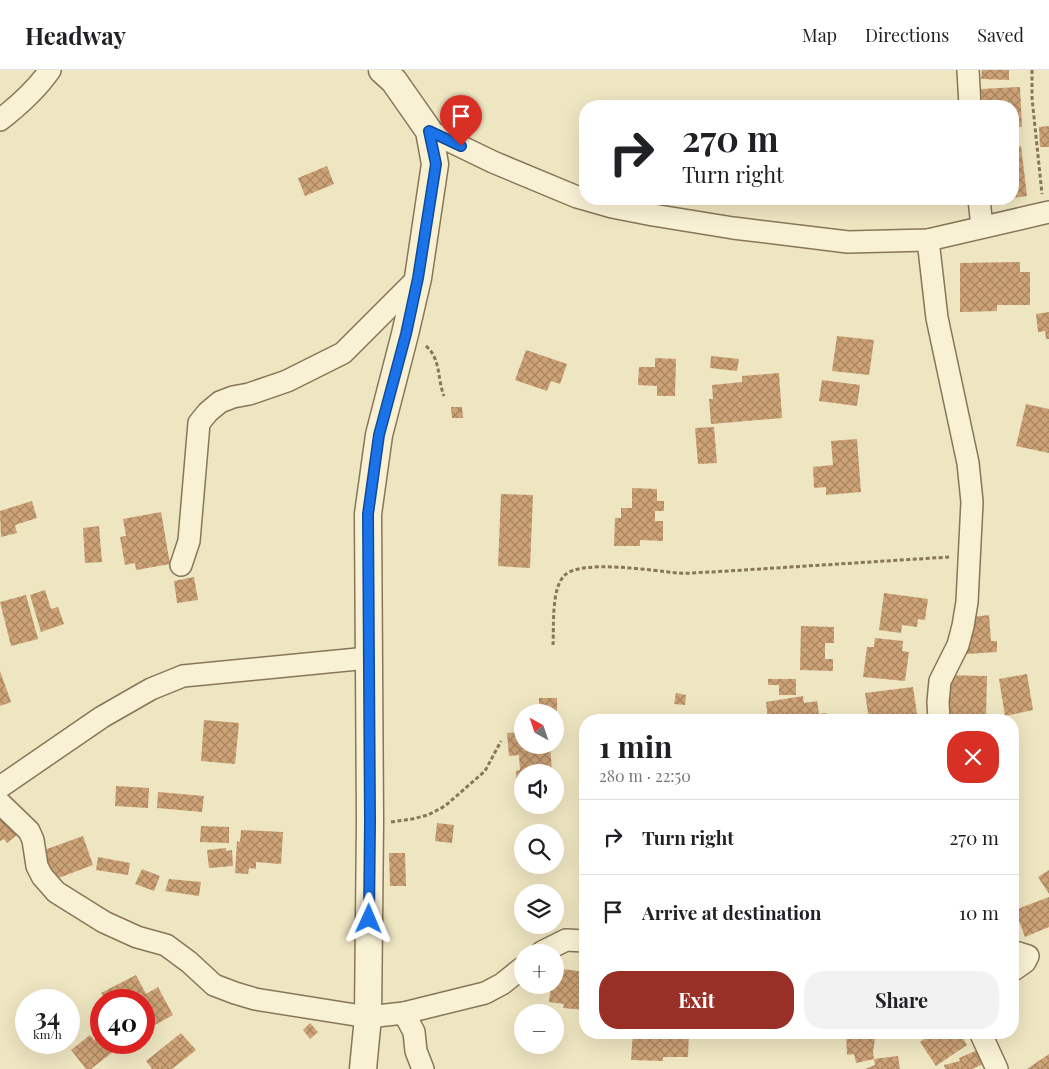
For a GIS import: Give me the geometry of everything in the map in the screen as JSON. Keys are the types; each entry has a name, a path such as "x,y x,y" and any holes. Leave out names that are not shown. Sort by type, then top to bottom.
{"street":[{"path":"0,120 15,108 50,70"},
{"path":"363,1069 368,1017 370,821 368,514 379,435 406,334 418,278 436,164 429,131 394,81 382,70"},
{"path":"968,70 970,100"},
{"path":"429,131 493,162 579,198"},
{"path":"605,205 652,216 848,242 928,240 1047,212"},
{"path":"979,205 982,227"},
{"path":"928,240 937,318 968,463 972,502 967,602 958,645 940,681 939,714"},
{"path":"181,565 188,541 199,423 208,412 220,402 286,381 343,353 418,278"},
{"path":"0,787 102,716 151,689 184,676 368,658"},
{"path":"0,803 29,832 33,840 37,866 48,885 56,892 104,922 137,936 166,945 189,962 214,985 235,993 255,999 368,1017 404,1013 485,994 514,974"},
{"path":"558,944 566,940 579,941"},
{"path":"1019,953 1028,956 1025,962 1019,967"},
{"path":"404,1013 414,1032 416,1051 423,1069"},
{"path":"983,1039 997,1069"}],"path":[{"path":"1032,70 1032,98 1047,212"},
{"path":"406,334 425,345 434,354 438,364 440,387 444,396"},
{"path":"553,645 557,587 564,575 574,569 627,567 680,573 712,572 969,555"},
{"path":"370,821 392,822 412,819 428,815 445,806 485,770 501,742"}],"building":[{"path":"982,70 1009,70 1009,80 981,79"},
{"path":"1020,87 1022,127 1019,127 1019,100 982,100 981,89"},
{"path":"1049,126 1049,147 1040,147 1039,127"},
{"path":"1019,146 1021,146 1027,196 1019,197"},
{"path":"327,166 334,184 305,196 298,178"},
{"path":"1020,262 1020,272 1030,272 1030,305 997,305 997,311 960,312 960,263"},
{"path":"1049,312 1049,339 1046,339 1045,331 1038,332 1036,314"},
{"path":"837,336 874,340 869,375 832,371"},
{"path":"526,350 567,364 560,384 551,381 547,391 515,380"},
{"path":"711,356 739,359 737,371 710,368"},
{"path":"655,358 676,359 675,396 657,396 657,386 638,385 639,367 655,367"},
{"path":"779,373 782,418 711,424 709,399 713,399 712,385 742,382 742,376"},
{"path":"822,380 860,385 857,406 819,401"},
{"path":"1026,404 1049,409 1049,453 1016,446"},
{"path":"451,407 462,407 463,418 452,418"},
{"path":"714,427 717,463 698,464 695,428"},
{"path":"857,439 861,492 826,495 826,487 814,488 813,467 833,465 831,441"},
{"path":"632,488 657,489 657,501 664,501 664,511 655,511 655,521 663,521 663,541 640,540 640,546 614,546 615,518 621,518 621,508 632,508"},
{"path":"501,494 533,495 530,568 498,566"},
{"path":"32,501 37,518 15,525 17,533 1,537 0,511"},
{"path":"161,512 170,564 136,570 135,563 125,565 120,537 126,536 123,519"},
{"path":"99,526 102,562 85,563 83,528"},
{"path":"194,577 198,600 177,603 174,581"},
{"path":"45,590 51,609 58,607 64,624 41,632 30,595"},
{"path":"884,593 928,599 925,620 918,619 917,627 902,625 901,633 879,630"},
{"path":"26,595 38,639 11,646 0,602"},
{"path":"989,615 991,641 997,641 997,652 967,654 966,632 972,617"},
{"path":"801,626 834,627 834,643 825,643 825,659 833,659 833,671 800,670"},
{"path":"875,638 903,641 902,651 909,652 905,681 863,677 867,647 874,647"},
{"path":"0,671 11,702 0,706"},
{"path":"1027,674 1033,710 1005,714 999,679"},
{"path":"944,675 987,676 986,714 943,714"},
{"path":"768,679 796,679 796,695 779,695 779,685 768,685"},
{"path":"913,687 917,714 868,714 865,693"},
{"path":"676,693 686,695 685,705 674,704"},
{"path":"803,696 804,703 817,701 819,714 767,714 766,702"},
{"path":"539,698 557,698 557,704 539,704"},
{"path":"204,720 239,723 235,764 201,761"},
{"path":"507,733 514,733 514,754 551,754 551,764 520,764 519,755 509,756"},
{"path":"116,786 149,788 148,808 115,806"},
{"path":"158,792 204,796 202,812 157,808"},
{"path":"0,811 18,834 7,843 4,839 0,841"},
{"path":"437,823 454,825 452,843 435,841"},
{"path":"201,826 229,827 229,843 200,842"},
{"path":"241,830 283,832 281,864 256,862 256,869 249,868 248,874 235,873 237,841 240,842"},
{"path":"83,836 93,865 48,882 39,852"},
{"path":"226,848 226,851 232,850 233,866 209,868 207,850"},
{"path":"389,853 405,853 406,886 390,886"},
{"path":"98,857 130,863 128,875 96,870"},
{"path":"142,869 160,876 154,891 135,884"},
{"path":"1049,870 1049,894 1038,877"},
{"path":"169,879 201,882 199,896 165,891"},
{"path":"1049,897 1049,927 1025,937 1019,921 1019,908"},
{"path":"564,969 579,971 579,1009 564,1008 564,1004 549,1002 550,994 564,994"},
{"path":"136,975 143,989 109,989"},
{"path":"158,987 173,1015 155,1025 155,989"},
{"path":"310,1023 318,1032 310,1039 303,1030"},
{"path":"181,1033 196,1050 172,1069 152,1069 146,1061"},
{"path":"90,1035 90,1054 110,1054 91,1069 86,1069 74,1054 80,1054 80,1043"},
{"path":"632,1039 689,1039 688,1057 663,1057 663,1061 631,1060"},
{"path":"846,1039 875,1039 874,1059 856,1063 854,1054 847,1055"},
{"path":"924,1039 963,1039 967,1045 936,1066 920,1042"},
{"path":"980,1049 986,1063 972,1069 945,1069 944,1065 960,1061 959,1058"},
{"path":"1049,1054 1049,1069 1027,1069"},
{"path":"898,1056 900,1069 865,1069 875,1065 874,1059"}],"route":[{"path":"369,919 368,514 379,435 406,334 418,278 436,164 429,131 461,146"}]}
